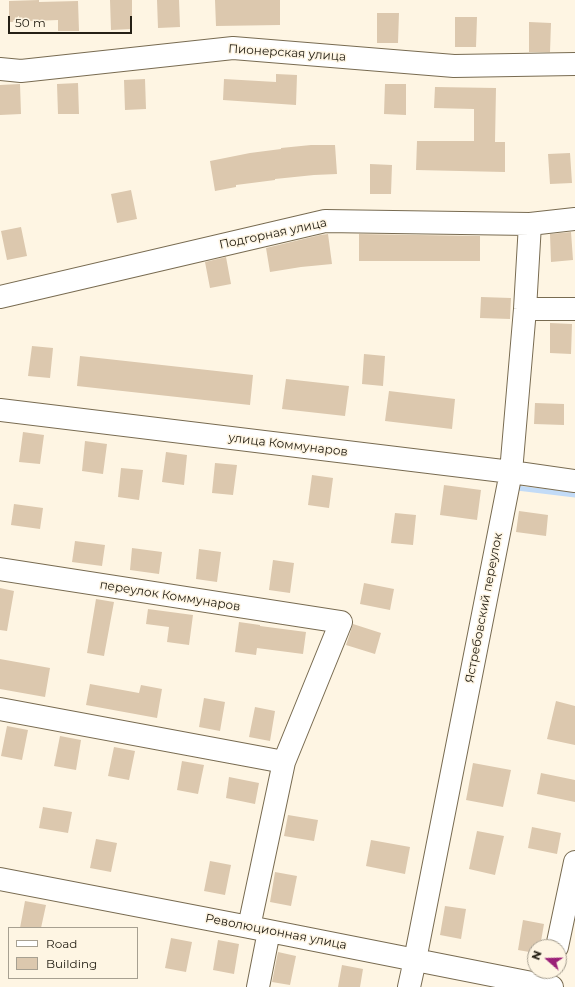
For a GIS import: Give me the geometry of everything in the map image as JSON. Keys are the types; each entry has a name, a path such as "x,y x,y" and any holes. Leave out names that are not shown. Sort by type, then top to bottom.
{"street":[{"name":"Пионерская улица","path":"0,68 21,71 233,48 454,66 575,64"},
{"name":"Подгорная улица","path":"0,297 325,221 530,224 575,219"},
{"name":"Ястребовский переулок","path":"409,987 511,472 525,309 530,224"},
{"path":"525,309 575,309"},
{"name":"улица Коммунаров","path":"0,410 575,481"},
{"name":"переулок Коммунаров","path":"0,569 341,622 284,762"},
{"path":"0,709 284,762 259,928 258,987"},
{"path":"559,939 575,862"},
{"name":"Революционная улица","path":"0,879 259,928 550,987"}],"building":[{"path":"39,0 39,2 78,1 79,31 58,31 58,20 9,22 9,1"},
{"path":"110,0 132,0 132,29 111,30"},
{"path":"157,0 179,0 180,27 158,28"},
{"path":"215,0 280,0 280,25 216,26"},
{"path":"377,13 399,13 398,43 377,43"},
{"path":"455,17 477,17 476,47 455,47"},
{"path":"529,22 551,23 550,52 529,52"},
{"path":"276,74 297,75 296,105 223,100 224,79 276,82"},
{"path":"145,79 146,109 125,110 124,80"},
{"path":"78,83 79,114 58,114 57,84"},
{"path":"20,84 21,114 0,115 0,85"},
{"path":"385,84 406,84 406,115 384,114"},
{"path":"435,87 496,88 495,142 505,142 505,172 416,170 417,141 474,141 474,109 434,108"},
{"path":"311,145 335,145 337,174 275,179 236,185 236,187 215,191 210,161 281,148"},
{"path":"570,153 572,183 550,184 548,154"},
{"path":"370,164 392,165 391,194 370,194"},
{"path":"131,190 137,219 117,223 111,194"},
{"path":"21,227 27,256 7,260 1,231"},
{"path":"571,232 573,260 551,262 550,234"},
{"path":"328,234 332,264 270,272 266,248"},
{"path":"359,234 480,236 480,261 359,261"},
{"path":"226,257 231,284 210,288 205,262"},
{"path":"481,297 511,298 510,319 480,318"},
{"path":"550,323 572,324 571,354 550,353"},
{"path":"32,346 53,348 50,378 28,376"},
{"path":"364,354 385,356 383,386 362,384"},
{"path":"80,356 253,375 250,405 77,386"},
{"path":"286,379 349,386 345,416 282,409"},
{"path":"389,391 455,399 452,429 385,421"},
{"path":"535,403 564,404 564,425 534,424"},
{"path":"23,432 44,435 40,464 19,462"},
{"path":"85,441 107,444 103,474 82,471"},
{"path":"166,452 187,455 184,485 162,482"},
{"path":"215,463 237,465 233,495 212,493"},
{"path":"121,468 143,470 139,500 118,497"},
{"path":"312,475 333,478 329,508 308,505"},
{"path":"444,485 481,490 477,520 440,515"},
{"path":"14,504 43,508 40,529 11,525"},
{"path":"519,511 548,515 546,536 516,532"},
{"path":"395,513 416,515 413,545 391,543"},
{"path":"75,541 105,545 102,566 72,562"},
{"path":"132,548 162,552 159,574 130,570"},
{"path":"199,549 221,552 217,582 196,579"},
{"path":"273,560 294,563 290,593 269,590"},
{"path":"364,583 394,589 390,610 360,604"},
{"path":"0,588 14,591 7,631 0,630"},
{"path":"96,599 114,602 104,656 87,653"},
{"path":"148,609 193,615 189,645 167,642 169,627 146,624"},
{"path":"239,622 306,632 303,654 257,648 256,655 235,652"},
{"path":"353,624 381,633 375,654 346,645"},
{"path":"0,659 50,668 45,697 0,689"},
{"path":"90,684 139,693 141,685 162,689 157,718 86,705"},
{"path":"204,698 225,702 220,731 199,727"},
{"path":"556,701 575,706 575,745 547,739"},
{"path":"255,707 275,711 270,741 249,737"},
{"path":"7,726 28,730 22,760 1,756"},
{"path":"60,736 81,740 76,770 54,766"},
{"path":"114,747 135,751 129,780 108,776"},
{"path":"182,761 204,765 198,794 177,790"},
{"path":"473,763 511,770 503,807 466,800"},
{"path":"541,773 575,780 575,802 537,794"},
{"path":"229,777 259,783 255,804 226,798"},
{"path":"43,807 72,812 68,833 39,828"},
{"path":"288,815 318,820 314,841 284,836"},
{"path":"532,827 561,833 557,854 528,848"},
{"path":"477,831 504,836 495,875 469,869"},
{"path":"96,839 117,843 111,872 90,868"},
{"path":"371,840 410,847 405,874 366,866"},
{"path":"210,861 231,865 225,895 204,891"},
{"path":"275,872 297,876 291,906 270,902"},
{"path":"25,901 46,905 41,927 20,927"},
{"path":"445,906 466,909 461,939 440,935"},
{"path":"523,920 544,924 541,939 527,939 527,952 518,950"},
{"path":"171,938 192,942 186,972 165,968"},
{"path":"218,940 239,944 234,974 213,970"},
{"path":"278,952 296,956 290,985 272,982"},
{"path":"342,965 363,969 360,987 338,987"}],"waterway":[{"path":"517,488 575,495"}]}
